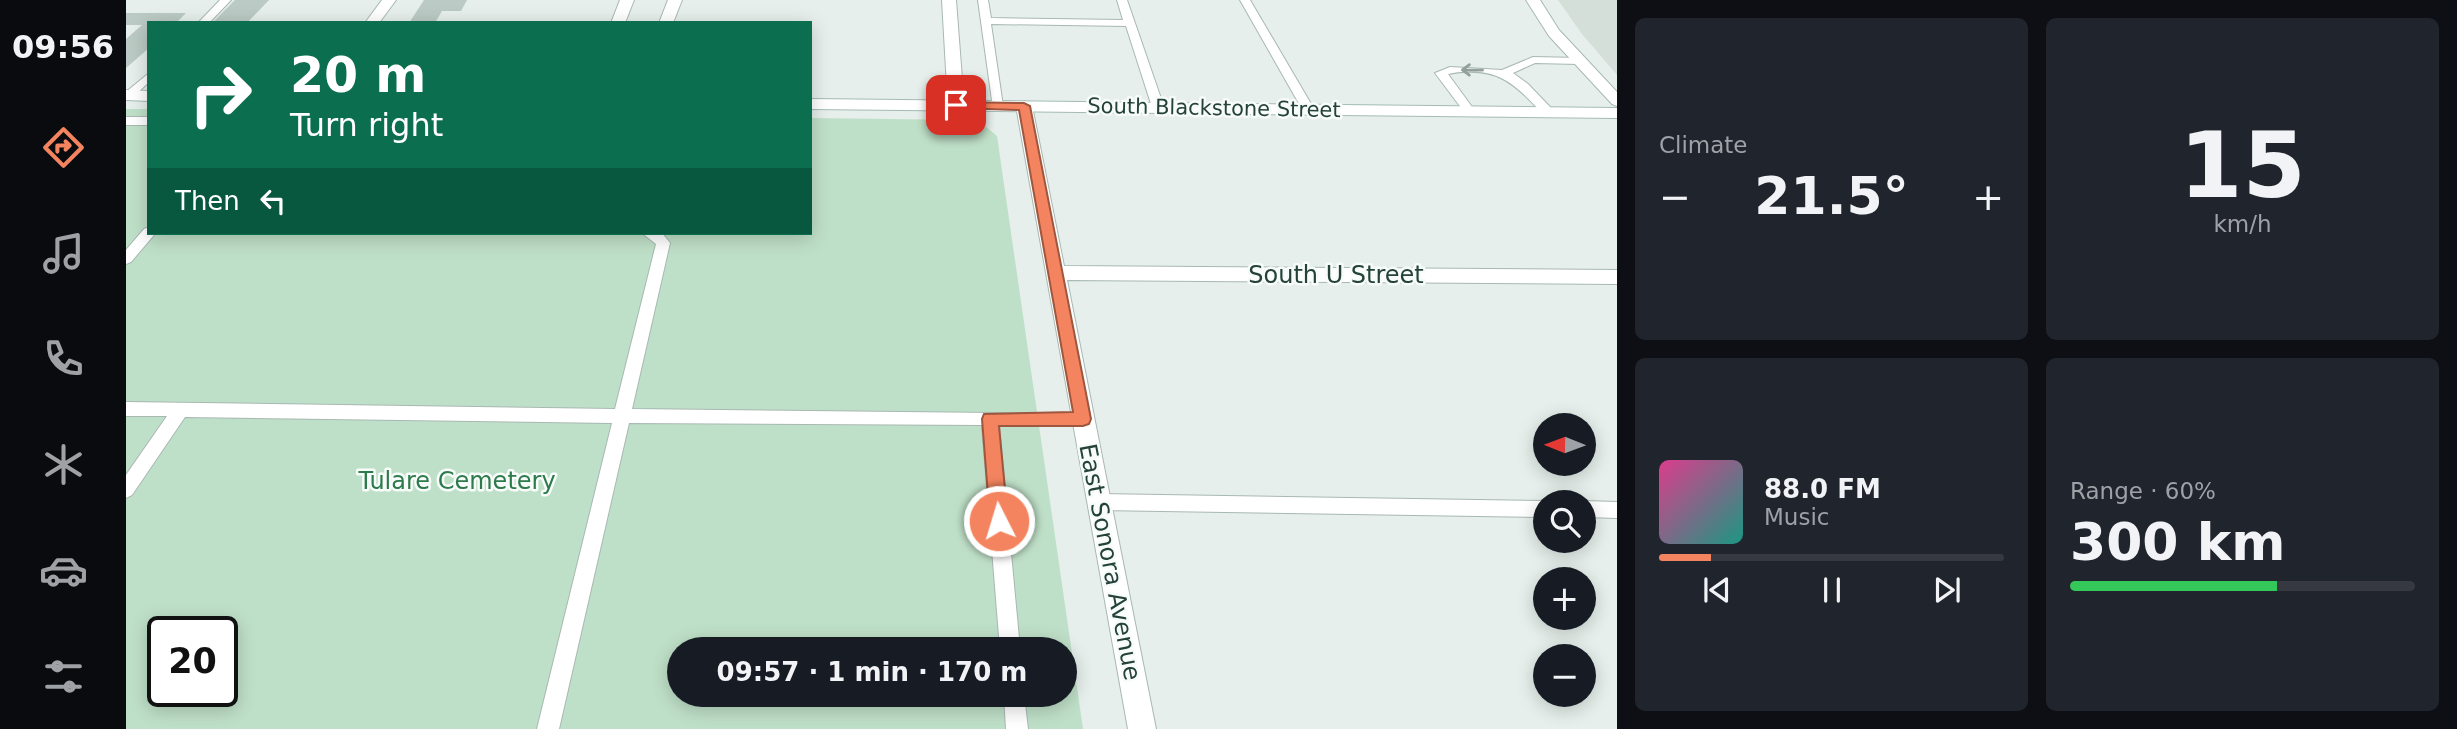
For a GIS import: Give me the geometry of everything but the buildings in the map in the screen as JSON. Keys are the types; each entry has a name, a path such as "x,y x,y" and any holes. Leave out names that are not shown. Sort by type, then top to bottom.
{"street":[{"path":"373,21 389,0"},
{"path":"619,21 627,0"},
{"path":"667,21 675,0"},
{"path":"949,0 956,105"},
{"path":"1534,0 1554,33 1617,101"},
{"path":"127,95 147,96"},
{"name":"South Blackstone Street","path":"812,104 1617,113"},
{"name":"East Sonora Avenue","path":"1024,106 1142,729"},
{"name":"South U Street","path":"1055,273 1617,278"}],"lane":[{"path":"205,21 226,0"},
{"path":"983,0 997,106"},
{"path":"1122,0 1158,107"},
{"path":"1245,0 1308,109"},
{"path":"985,21 1130,23"},
{"path":"1469,111 1441,73 1450,70 1506,72 1533,60 1579,61"},
{"path":"1506,72 1515,77 1548,112"},
{"path":"127,95 147,78"},
{"path":"126,121 147,121"},
{"path":"126,259 147,234"},
{"path":"548,729 663,243 656,235"},
{"path":"126,409 1083,419"},
{"path":"126,490 180,410"},
{"path":"990,419 1009,637"},
{"path":"1099,502 1533,509"},
{"path":"1596,509 1617,510"},
{"path":"1015,707 1017,729"}],"shaded area":[{"path":"1558,0 1617,0 1617,75 1582,34"}],"green space":[{"name":"Tulare Cemetery","path":"126,109 147,109 147,235 812,235 812,118 967,120 985,126 997,136 1070,637 667,637 667,707 1077,707 1077,688 1083,729 126,729"}],"route":[{"path":"956,105 1024,106 1083,419 990,419 999,521"}]}
